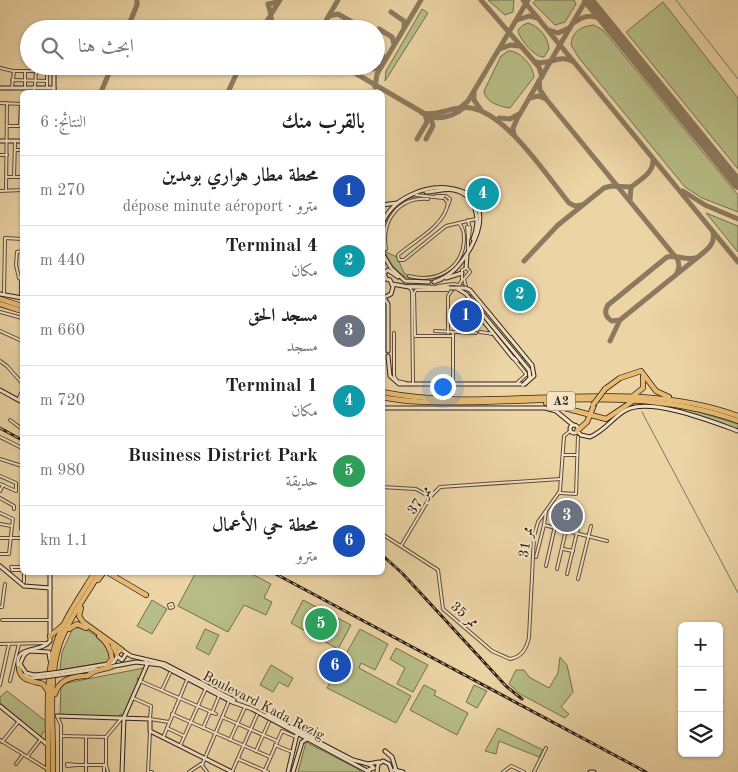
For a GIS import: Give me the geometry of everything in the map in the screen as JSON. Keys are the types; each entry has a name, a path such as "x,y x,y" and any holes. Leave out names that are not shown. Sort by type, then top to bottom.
{"highway":[{"path":"0,300 20,305"},
{"path":"0,304 20,310"},
{"path":"605,389 628,376 644,370"},
{"path":"532,401 562,407 589,416 609,418 640,392 646,381 644,370"},
{"path":"576,430 583,425 605,389 620,378 644,370"},
{"path":"628,376 639,375 660,394 697,404"},
{"name":"A2","path":"385,391 411,396 633,399 691,407 738,421"},
{"name":"A2","path":"385,397 444,402 665,398 697,404 738,416"},
{"path":"50,771 50,666 55,644 92,575"},
{"path":"63,636 102,575"},
{"path":"50,771 55,718 53,710 58,674 57,655 63,636 103,575"},
{"path":"111,575 147,593"},
{"path":"80,612 83,622 122,650"},
{"path":"50,640 68,619"},
{"path":"50,623 58,629"},
{"path":"69,628 80,625 94,632 109,642 118,657"},
{"path":"54,700 56,689 63,682 76,676 87,676 95,670 110,665 112,659 109,647 94,632"},
{"path":"19,668 19,673 24,679 46,686 49,695"},
{"path":"58,674 62,681 77,675 87,675 87,670"}],"main road":[{"path":"0,88 54,88 54,75"},
{"path":"0,141 20,141"},
{"path":"385,218 398,203 412,196 438,187 453,187 463,191 473,199 479,210 480,223 468,253 466,267"},
{"path":"425,192 449,189 459,192 472,204 478,218 470,248"},
{"path":"385,205 398,203"},
{"path":"434,282 455,270 468,253"},
{"path":"385,258 405,281"},
{"path":"385,272 389,270 405,281 429,282"},
{"path":"443,278 463,275"},
{"path":"385,279 392,284 400,286 470,290 533,366 534,374 532,380 524,384 488,385 397,383 391,378 388,353 388,304 385,300"},
{"path":"385,297 392,293 392,284"},
{"path":"450,289 461,290 468,297 521,361 531,374 529,381 524,384"},
{"path":"2,294 20,297"},
{"path":"521,361 526,358"},
{"path":"0,390 18,400"},
{"path":"385,408 545,408 556,411 581,435 590,437 609,426 623,412 643,407 668,410 738,431"},
{"path":"566,419 570,429 574,433 576,430"},
{"path":"570,429 576,430"},
{"path":"0,566 27,589 50,588"},
{"path":"50,575 50,640 43,645 22,652 19,658 19,668 27,677 145,662 147,665 123,717 122,772"},
{"path":"44,676 30,675 24,671 20,664 24,655 31,650 48,651 50,654 50,666"},
{"path":"87,670 110,665 122,650 126,656 118,657"},
{"name":"Boulevard Kada Rezig","path":"126,656 165,667 219,694 252,707 353,760 368,764"},
{"name":"Boulevard Kada Rezig","path":"126,656 165,664 229,701 246,707 297,736 307,739 368,771"},
{"path":"0,706 49,745"},
{"path":"55,718 123,717 150,719 150,731 232,772"},
{"path":"288,772 297,736"},
{"path":"41,739 49,739"},
{"path":"293,772 302,742 307,739"},
{"path":"386,751 392,758 396,770"},
{"path":"368,764 385,761 391,770 403,772"},
{"path":"377,772 379,762"},
{"path":"368,764 374,766 374,769 368,771"}],"street":[{"path":"0,68 13,72 20,71"},
{"path":"12,87 13,72"},
{"path":"24,87 25,75"},
{"path":"34,90 36,75"},
{"path":"47,75 47,88"},
{"path":"12,80 47,81"},
{"path":"0,103 20,104"},
{"path":"6,190 7,103"},
{"path":"7,126 20,126"},
{"path":"14,177 15,141"},
{"path":"14,150 20,150"},
{"path":"0,155 7,155"},
{"path":"7,177 20,177"},
{"path":"0,190 20,190"},
{"path":"412,196 444,197 448,203 447,210 438,222 398,255 398,260 404,260 446,226 478,218"},
{"path":"386,249 386,228 395,211 410,201 428,199"},
{"path":"467,221 468,253"},
{"path":"409,276 433,277 453,266 460,257 464,242 463,230 458,223"},
{"path":"2,294 5,238 20,239"},
{"path":"20,251 17,252 16,264 19,266 18,276 20,278"},
{"path":"458,285 463,275 470,273 466,267 462,269 463,275 464,282 467,288 530,363 532,368 527,375 517,382 490,383 488,385"},
{"path":"400,286 458,285 467,288"},
{"path":"438,286 450,287 450,289"},
{"path":"394,333 394,377 397,380 410,384 412,291 409,287"},
{"path":"450,289 416,290 414,293 415,336 490,333 527,375"},
{"path":"448,333 448,296 450,289"},
{"path":"0,312 20,317"},
{"path":"435,331 453,335"},
{"path":"0,332 20,340"},
{"path":"453,335 453,384"},
{"path":"0,361 6,364 20,381"},
{"path":"18,400 20,396"},
{"path":"10,420 20,428"},
{"path":"570,429 564,436 560,493 576,494 576,430"},
{"path":"0,437 20,447"},
{"path":"563,455 577,455"},
{"path":"0,458 20,465"},
{"path":"0,476 20,486"},
{"name":"ممر 37","path":"401,546 430,497 440,487 562,478"},
{"path":"0,491 1,485 16,491 16,485"},
{"path":"385,487 416,488 430,497"},
{"name":"ممر 31","path":"529,637 534,536 538,522 560,493"},
{"path":"0,498 14,506 14,509"},
{"path":"536,557 546,511"},
{"path":"0,513 13,519 9,554 0,554"},
{"path":"546,566 557,517"},
{"path":"567,574 580,520"},
{"path":"0,524 12,526"},
{"path":"544,525 607,541"},
{"path":"578,579 591,526"},
{"path":"557,569 566,530"},
{"name":"ممر 35","path":"385,536 435,566 440,575 440,599 443,609 492,651 504,657 514,658 522,652 529,637"},
{"path":"0,538 20,538"},
{"path":"562,548 573,551"},
{"path":"12,567 20,569"},
{"path":"18,577 24,577 24,582"},
{"path":"0,607 2,607 5,584"},
{"path":"2,620 50,623"},
{"path":"10,680 19,643"},
{"path":"0,644 43,645"},
{"path":"0,685 9,644"},
{"path":"162,690 170,673"},
{"path":"163,738 188,679"},
{"path":"140,681 216,714"},
{"path":"180,746 206,688"},
{"path":"203,728 219,694"},
{"path":"132,698 151,706 150,719 169,722"},
{"path":"189,772 202,764 205,759 229,701"},
{"path":"230,740 246,707"},
{"path":"172,714 270,757"},
{"path":"232,772 257,715"},
{"path":"104,772 106,737 123,717"},
{"path":"222,717 277,741"},
{"path":"55,718 61,724 61,772"},
{"path":"19,721 1,741 50,771"},
{"path":"256,751 269,722"},
{"path":"167,728 184,736"},
{"path":"150,731 150,772"},
{"path":"264,771 282,731 297,736"},
{"path":"62,736 106,737"},
{"path":"86,736 86,772"},
{"path":"26,757 41,739"},
{"path":"275,745 294,753"},
{"path":"534,772 546,748"},
{"path":"16,764 22,755"},
{"path":"238,759 268,772"},
{"path":"62,763 67,765 105,765"},
{"path":"202,764 207,772"},
{"path":"62,767 67,765"},
{"path":"105,765 108,772"},
{"path":"503,772 511,766 524,772"}],"green space":[{"path":"488,0 514,0 513,12 505,15"},
{"path":"536,0 574,0 576,4 565,22 555,25 533,3"},
{"path":"663,2 738,98 738,169 626,32"},
{"path":"422,9 428,13 385,81 386,71"},
{"path":"528,23 539,29 547,40 549,49 544,57 532,51 519,34 518,30"},
{"path":"594,25 604,31 738,195 738,212 702,198 685,187 579,58 571,45 573,36 578,30"},
{"path":"508,51 517,53 525,59 534,77 510,108 490,101 484,91 501,56"},
{"path":"418,196 425,197 415,199 398,208 387,223 385,232 386,219 397,205"},
{"path":"706,213 738,226 738,252"},
{"path":"385,247 386,252 397,257 404,273 422,279 438,276 445,272 458,260 463,252 459,262 451,271 426,281 408,278 395,268 386,253"},
{"path":"646,403 685,408 738,424 738,429 695,415 646,406"},
{"path":"194,575 254,575 271,584 264,598 272,602 266,615 244,605 228,632 178,606"},
{"path":"152,600 167,609 152,634 137,626"},
{"path":"303,600 351,625 338,649 291,623"},
{"path":"73,628 85,630 97,637 106,648 110,659 107,662 60,670 62,652"},
{"path":"205,629 219,635 209,655 196,648"},
{"path":"360,629 388,644 375,670 361,663 359,668 411,696 396,723 327,688"},
{"path":"396,648 428,665 413,692 397,684 405,668 390,659"},
{"path":"560,657 567,665 573,692 561,707 569,714 565,718 520,694 509,684 516,670 524,670 529,677 549,688 558,673"},
{"path":"271,665 293,678 288,687 279,682 273,692 260,685"},
{"path":"144,668 140,679 137,678 138,681 123,717 121,714 117,717 60,715 61,684"},
{"path":"424,685 436,691 434,695 468,713 457,735 410,710"},
{"path":"474,685 487,691 477,708 466,702"},
{"path":"7,691 47,722 46,732 43,732 41,737 0,703 0,697"},
{"path":"498,728 543,750 539,757 499,741 496,754 485,751"},
{"path":"306,742 356,768 362,772 298,772"}],"waterway":[{"path":"676,0 738,79"},
{"path":"642,412 738,593"}],"taxiway":[{"path":"131,20 137,0"},
{"path":"268,20 280,0"},
{"path":"326,20 338,0"},
{"path":"385,61 421,0"},
{"path":"481,0 539,67 542,77"},
{"path":"523,0 738,262"},
{"path":"461,107 468,101 528,0"},
{"path":"514,135 513,128 517,119 586,0"},
{"path":"271,14 268,4 278,2"},
{"path":"391,12 404,21 404,27"},
{"path":"329,16 338,14 348,20"},
{"path":"517,20 529,16 538,18"},
{"path":"575,22 583,18 596,17 608,24"},
{"path":"549,30 558,33 569,28"},
{"path":"385,33 392,37 394,44"},
{"path":"500,49 510,45 520,46"},
{"path":"535,62 544,63 558,59 572,61"},
{"path":"102,90 108,75"},
{"path":"229,90 236,75"},
{"path":"358,75 384,90"},
{"path":"375,87 377,75"},
{"path":"530,98 538,96 546,99 540,90 539,81"},
{"path":"385,91 425,114 427,122 417,139"},
{"path":"474,93 474,100 481,110"},
{"path":"546,99 678,260 679,267 677,273"},
{"path":"426,115 436,118 452,115 465,106"},
{"path":"422,113 428,114 458,108 471,108 485,113 512,133 569,203 575,206 582,205"},
{"path":"499,118 510,119 519,114"},
{"path":"426,139 433,126 431,118"},
{"path":"631,187 649,172 653,159"},
{"path":"524,261 558,225 604,188 611,186 631,187 630,200"},
{"path":"683,191 705,205 738,219"},
{"path":"698,257 690,259 675,256 667,257 608,305 606,309 607,316 612,321 620,320 706,251 713,242 713,233"},
{"path":"610,341 619,322"}],"runway":[{"path":"588,0 738,184"}],"railway":[{"path":"0,428 20,439"},
{"path":"385,558 402,573 506,686 522,699"},
{"path":"278,575 646,772"}],"place":[{"name":"Terminal 1","path":"483,194"},
{"name":"Terminal 4","path":"520,295"},
{"name":"محطة مطار هواري بومدين","path":"466,316"},
{"name":"مسجد الحق","path":"567,516"},
{"name":"Business District Park","path":"321,624"},
{"name":"محطة حي الأعمال","path":"335,666"}]}
